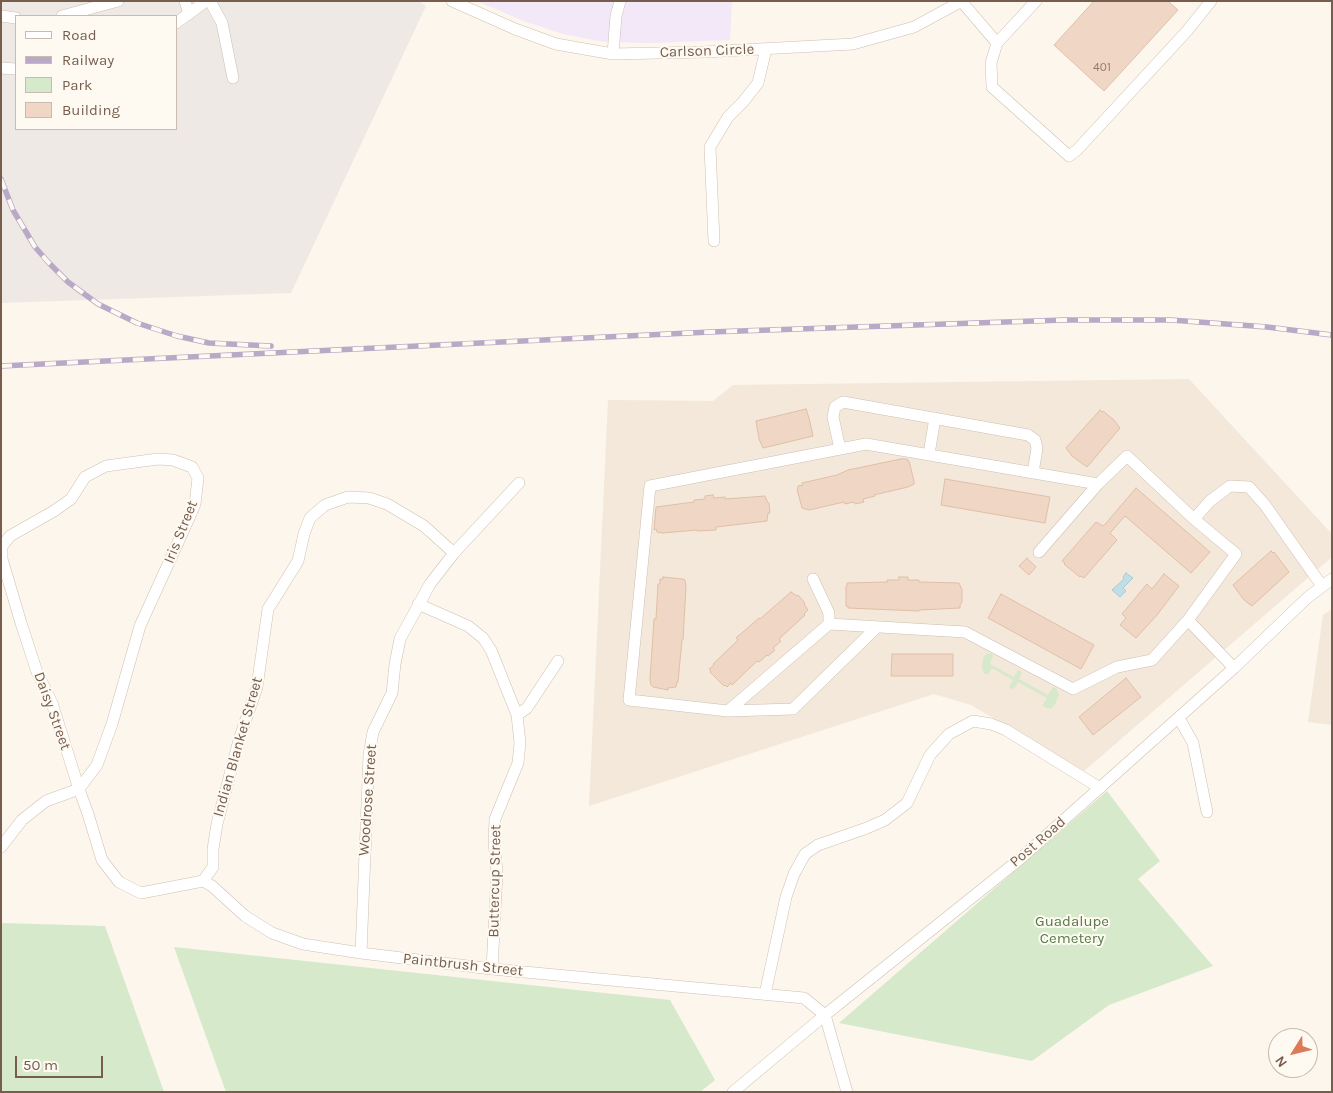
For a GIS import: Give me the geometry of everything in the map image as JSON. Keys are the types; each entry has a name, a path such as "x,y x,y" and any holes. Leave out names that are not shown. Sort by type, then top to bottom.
{"street":[{"path":"66,15 118,1"},
{"path":"185,1 189,14"},
{"path":"178,22 206,1"},
{"path":"210,1 222,24 233,78"},
{"name":"Carlson Circle","path":"452,1 515,29 556,44 613,54 852,44 914,26 962,2"},
{"path":"613,54 616,16 620,1"},
{"path":"1036,1 997,43 991,63 992,87 1069,156 1078,150 1187,31 1211,1"},
{"path":"962,2 997,43"},
{"path":"1,16 15,18"},
{"path":"714,241 710,147 728,117 758,83 766,49"},
{"path":"1,68 15,69"},
{"path":"840,449 833,417 835,407 843,402 1028,435 1035,440 1037,448 1034,473"},
{"path":"929,454 935,418"},
{"path":"877,627 792,710 728,711 629,700 650,486 866,444 1098,484"},
{"path":"728,711 829,624 965,632 1073,689 1117,667 1152,660 1188,620 1236,554 1194,519 1127,456 1098,484 1039,552"},
{"name":"Iris Street","path":"10,536 54,512 71,499 85,477 106,466 173,460 192,467 198,478 190,516 140,626 112,724 97,765 79,789"},
{"name":"Woodrose Street","path":"361,953 367,786 373,732 392,693 400,639 430,584 454,552 519,483"},
{"path":"1194,519 1210,500 1230,486 1249,487 1327,583"},
{"name":"Indian Blanket Street","path":"203,881 213,867 213,849 217,824 239,740 257,687 268,609 298,561 310,518 326,505 348,497 369,498 387,504 424,526 454,552"},
{"name":"Daisy Street","path":"10,536 2,546 2,559 38,672 52,703 102,860 120,882 141,893 203,881"},
{"path":"813,579 829,613 829,624"},
{"name":"Post Road","path":"733,1092 825,1015 1020,859 1234,668 1307,598 1327,583"},
{"name":"Buttercup Street","path":"418,604 468,626 483,638 491,650 517,716 520,743 518,764 496,819 494,842 497,872 492,969"},
{"path":"1188,620 1234,668"},
{"path":"517,716 527,708 558,661"},
{"path":"1179,718 1193,742 1207,812"},
{"path":"765,994 786,897 794,874 804,854 818,845 885,820 907,803 930,755 949,734 973,722 991,724 1006,730 1100,788"},
{"path":"1,847 22,820 46,801 79,789"},
{"name":"Paintbrush Street","path":"203,881 212,886 244,916 272,933 303,944 492,969 804,998 825,1015"},
{"path":"825,1015 847,1092"}],"shaded area":[{"path":"1,1 419,1 426,6 291,293 1,303"},
{"path":"477,1 732,1 730,40 650,43 605,42 563,34 521,20"},
{"path":"1189,379 1332,534 1332,557 1084,771 971,705 934,694 589,806 608,400 713,401 733,385"},
{"path":"1332,609 1332,725 1308,722 1323,615"}],"green space":[{"path":"991,653 993,656 990,664 1014,677 1018,670 1022,672 1019,679 1048,695 1053,687 1056,688 1059,695 1054,706 1050,709 1044,707 1043,705 1047,698 1018,682 1013,690 1009,687 1013,680 992,668 988,674 984,674 982,667 983,659 985,655"},
{"name":"Guadalupe Cemetery","path":"1107,791 1160,861 1138,879 1213,966 1109,1005 1032,1061 839,1023"},
{"path":"1,923 105,926 164,1092 1,1092"},
{"path":"174,947 670,1000 715,1080 700,1092 226,1092"}],"water":[{"path":"1126,573 1133,578 1123,588 1126,591 1120,597 1112,590 1124,579 1123,577"}],"building":[{"path":"1094,1 1168,1 1178,10 1104,91 1054,45"},
{"path":"806,409 813,436 763,448 759,439 756,421"},
{"path":"1100,410 1114,420 1120,428 1087,467 1072,456 1066,448"},
{"path":"901,459 909,461 914,481 914,484 908,487 874,495 863,499 864,502 855,504 854,502 845,504 844,502 809,510 802,508 797,489 798,486 803,485 802,483 837,475 848,470"},
{"path":"945,479 1050,497 1045,523 941,505"},
{"path":"1136,488 1210,552 1191,573 1125,516 1110,533 1117,540 1084,578 1080,577 1062,561 1096,522 1103,526"},
{"path":"713,495 714,498 725,497 725,499 765,496 769,503 770,513 768,513 767,521 716,527 716,530 662,533 657,532 656,529 654,530 656,507 694,502 694,500 705,499 705,496"},
{"path":"1271,551 1274,552 1289,572 1252,606 1244,600 1233,585"},
{"path":"1027,558 1036,567 1029,575 1019,566"},
{"path":"1164,574 1179,586 1157,615 1136,638 1120,625 1126,618 1122,614 1147,584 1152,589"},
{"path":"663,577 683,579 686,586 678,682 676,687 668,688 668,690 653,687 650,680 658,584 660,584 660,579 663,579"},
{"path":"899,577 908,577 908,580 919,580 919,582 959,583 962,590 960,608 919,611 848,608 846,606 847,583 888,582 887,580 899,580"},
{"path":"791,592 798,595 805,603 808,610 805,615 779,639 781,641 773,648 775,650 759,662 757,661 732,685 731,683 727,687 724,686 709,669 738,640 736,638"},
{"path":"1001,594 1094,645 1081,669 988,618"},
{"path":"892,654 953,654 953,676 891,676"},
{"path":"1126,678 1141,697 1093,735 1079,717"}],"railway":[{"path":"1,179 13,210 35,247 68,282 98,304 137,323 177,336 209,343 271,346"},
{"path":"1,366 710,332 1064,320 1171,320 1267,327 1332,335"}]}
